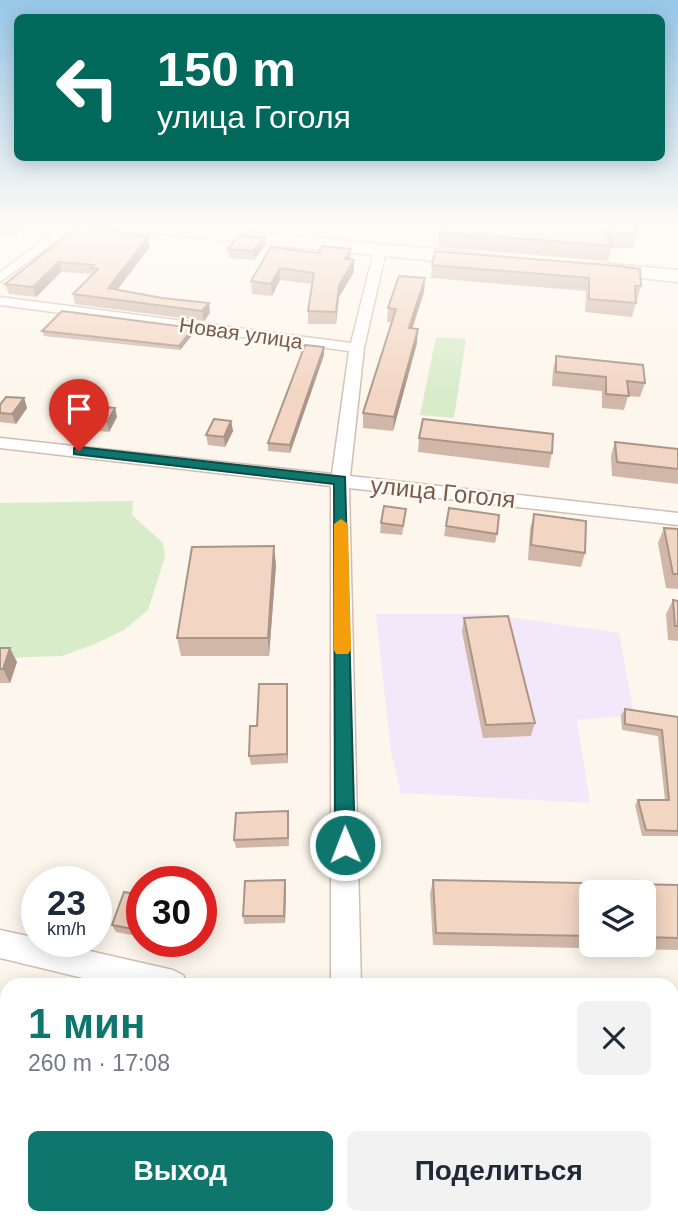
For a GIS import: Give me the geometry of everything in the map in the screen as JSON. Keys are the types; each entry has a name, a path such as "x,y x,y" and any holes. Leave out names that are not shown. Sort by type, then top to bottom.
{"street":[{"path":"346,978 340,481 357,348 373,281"},
{"name":"Новая улица","path":"0,301 357,348"},
{"name":"улица Гоголя","path":"0,443 678,519"},
{"path":"0,944 143,978"}],"shaded area":[{"path":"376,614 488,614 619,633 634,715 577,720 590,803 401,793 391,753"}],"green space":[{"path":"436,337 466,339 454,418 420,415"},
{"path":"133,501 132,515 163,543 165,557 148,610 124,630 62,656 0,658 0,503"}],"building":[{"path":"9,281 39,281 33,287 5,284"},
{"path":"86,281 113,281 108,288 209,303 202,311 73,294"},
{"path":"313,281 341,281 336,312 308,311"},
{"path":"397,281 424,281 409,328 418,329 394,417 363,413 396,309 388,308"},
{"path":"589,281 641,281 641,286 635,286 636,303 589,299"},
{"path":"62,311 193,328 179,346 42,331"},
{"path":"305,345 324,347 290,445 268,443"},
{"path":"556,356 643,365 645,383 627,381 629,396 606,394 606,377 556,372"},
{"path":"6,397 24,398 12,414 0,413 0,405"},
{"path":"95,406 115,408 107,422 86,420"},
{"path":"214,419 231,421 224,437 206,435"},
{"path":"423,419 553,434 552,453 419,438"},
{"path":"615,442 678,449 678,469 617,462"},
{"path":"384,506 406,509 403,526 381,523"},
{"path":"449,508 499,515 497,534 446,526"},
{"path":"534,514 586,521 585,553 531,545"},
{"path":"664,528 678,529 678,574 673,574"},
{"path":"274,546 268,638 177,638 192,547"},
{"path":"673,600 678,601 678,626 675,626"},
{"path":"508,616 535,723 486,725 464,618"},
{"path":"0,648 10,648 3,669 0,669"},
{"path":"259,684 287,684 287,754 249,756 250,726 257,726"},
{"path":"625,709 678,717 678,831 646,830 638,800 669,800 662,730 625,724"},
{"path":"288,811 288,838 234,840 236,813"},
{"path":"285,880 284,916 243,916 245,881"},
{"path":"433,880 579,883 579,936 436,933"},
{"path":"656,885 678,885 678,938 656,937"},
{"path":"124,892 126,892 126,928 112,925"}],"slow traffic":[{"path":"341,524 342,650"}],"route":[{"path":"79,451 340,481 345,845"}]}
